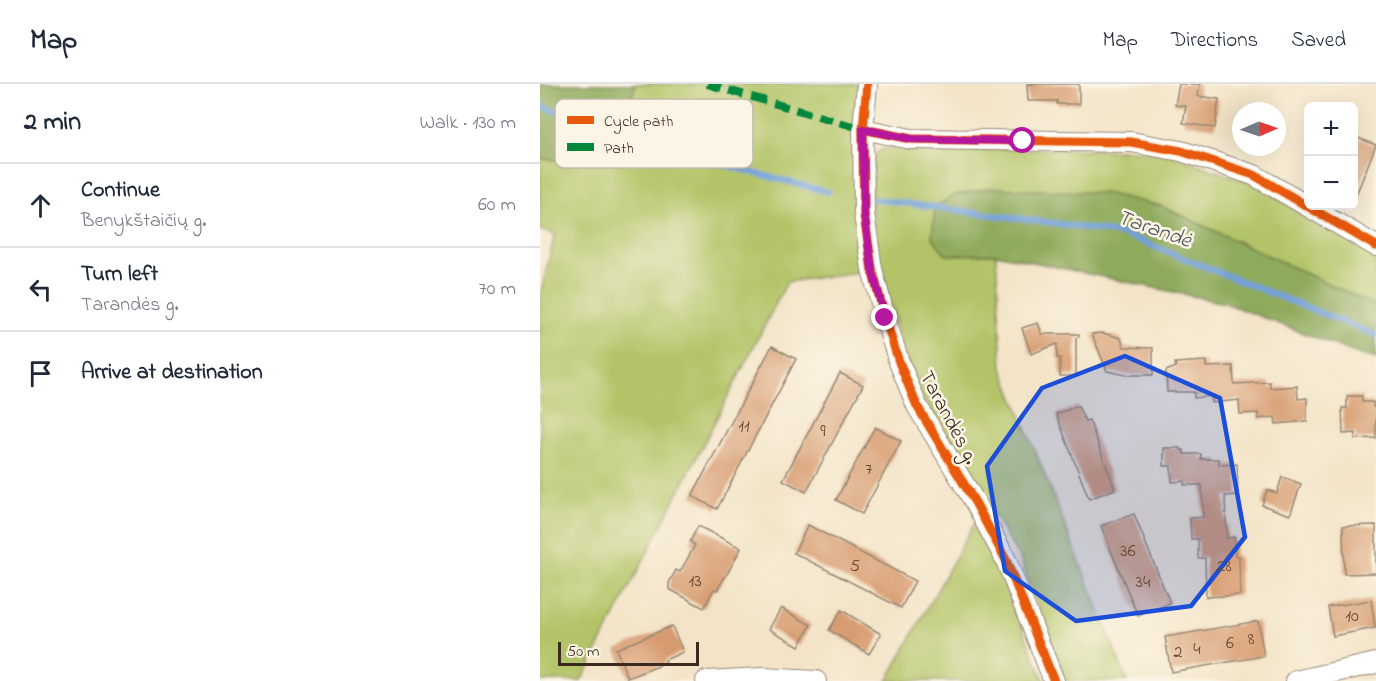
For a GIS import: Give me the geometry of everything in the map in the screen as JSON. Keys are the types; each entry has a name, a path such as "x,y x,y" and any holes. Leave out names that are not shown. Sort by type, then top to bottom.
{"street":[{"name":"Tarandės g.","path":"867,84 863,129 864,214 872,269 899,362 917,406 976,504 1006,560 1054,681"},
{"path":"863,129 911,139 1131,142 1181,151 1254,175 1376,246"},
{"path":"1296,681 1376,663"},
{"path":"706,681 762,678 816,681"}],"highlighted area":[{"path":"1125,356 1220,398 1245,537 1191,606 1076,621 1005,571 987,466 1042,388"}],"green space":[{"path":"540,84 636,84 631,99 555,99 555,160 540,158"},
{"path":"636,84 858,84 865,271 787,282 581,681 540,681 540,296 555,234 540,230 540,158 550,160 555,158 555,168 753,168 753,99 630,99"},
{"path":"887,148 1127,150 1166,153 1255,185 1376,258 1376,306 1161,206 1104,193 990,188 955,195 946,255 996,254 1002,368 1127,681 1065,681 1020,558 922,397 903,352 878,256 872,211 871,164 878,151"},
{"path":"990,188 1104,193 1161,206 1376,306 1376,359 1225,303 996,254 946,255 932,237 935,206 955,195"},
{"path":"975,522 1003,579 1044,681 887,681"}],"building":[{"path":"1027,84 1079,84 1079,104 1028,101"},
{"path":"1179,84 1200,84 1198,96 1219,99 1215,128 1183,123 1186,106 1175,105"},
{"path":"1358,138 1376,145 1358,190"},
{"path":"1038,323 1042,334 1079,334 1076,338 1076,376 1060,376 1057,344 1031,354 1022,328"},
{"path":"1103,333 1121,338 1124,347 1153,348 1153,375 1126,375 1107,371 1092,334"},
{"path":"772,346 796,359 717,509 692,496"},
{"path":"1206,361 1206,367 1233,366 1234,384 1270,382 1270,388 1297,386 1298,399 1307,398 1307,421 1276,424 1275,417 1258,419 1258,413 1240,414 1239,400 1212,403 1212,396 1194,398 1194,392 1167,392 1166,371 1176,367 1175,363"},
{"path":"840,373 863,385 806,492 783,480"},
{"path":"1347,396 1362,396 1362,402 1373,402 1373,407 1376,407 1376,438 1355,439 1356,433 1343,434 1342,408 1347,408"},
{"path":"1078,406 1085,421 1089,420 1115,489 1089,499 1056,414"},
{"path":"875,427 901,441 862,514 836,500"},
{"path":"1164,448 1180,448 1184,450 1184,454 1201,454 1201,459 1219,459 1219,465 1237,464 1238,495 1225,496 1227,538 1234,537 1235,556 1239,556 1240,595 1206,597 1205,558 1198,558 1198,539 1191,539 1190,518 1203,517 1202,485 1184,485 1184,481 1172,482 1171,466 1164,466"},
{"path":"1282,477 1301,484 1290,515 1262,505 1267,490 1277,493"},
{"path":"1134,514 1170,603 1138,616 1101,526"},
{"path":"808,525 915,581 901,608 794,553"},
{"path":"1376,525 1376,573 1344,574 1343,526"},
{"path":"698,526 741,548 704,608 669,589 669,583 676,570 680,572 695,545 690,542"},
{"path":"1371,600 1375,628 1333,636 1328,607"},
{"path":"781,608 811,625 799,646 769,629"},
{"path":"841,610 881,634 869,654 829,630"},
{"path":"1258,621 1264,656 1171,672 1165,637"},
{"path":"672,626 683,652 665,660 666,663 628,678 616,649"}],"waterway":[{"name":"Tarandė","path":"540,106 555,111"},
{"name":"Tarandė","path":"736,168 828,192"},
{"name":"Tarandė","path":"874,199 1123,234 1376,335"}],"marked path":[{"path":"707,84 863,129"}],"cycle path":[{"path":"867,84 863,129 864,214 872,269 885,318 899,362 917,406 976,504 1006,560 1054,681"},
{"path":"863,129 911,139 1131,142 1181,151 1254,175 1376,246"}],"route":[{"path":"885,318 872,269 864,214 863,129 911,139 1023,141"}]}
